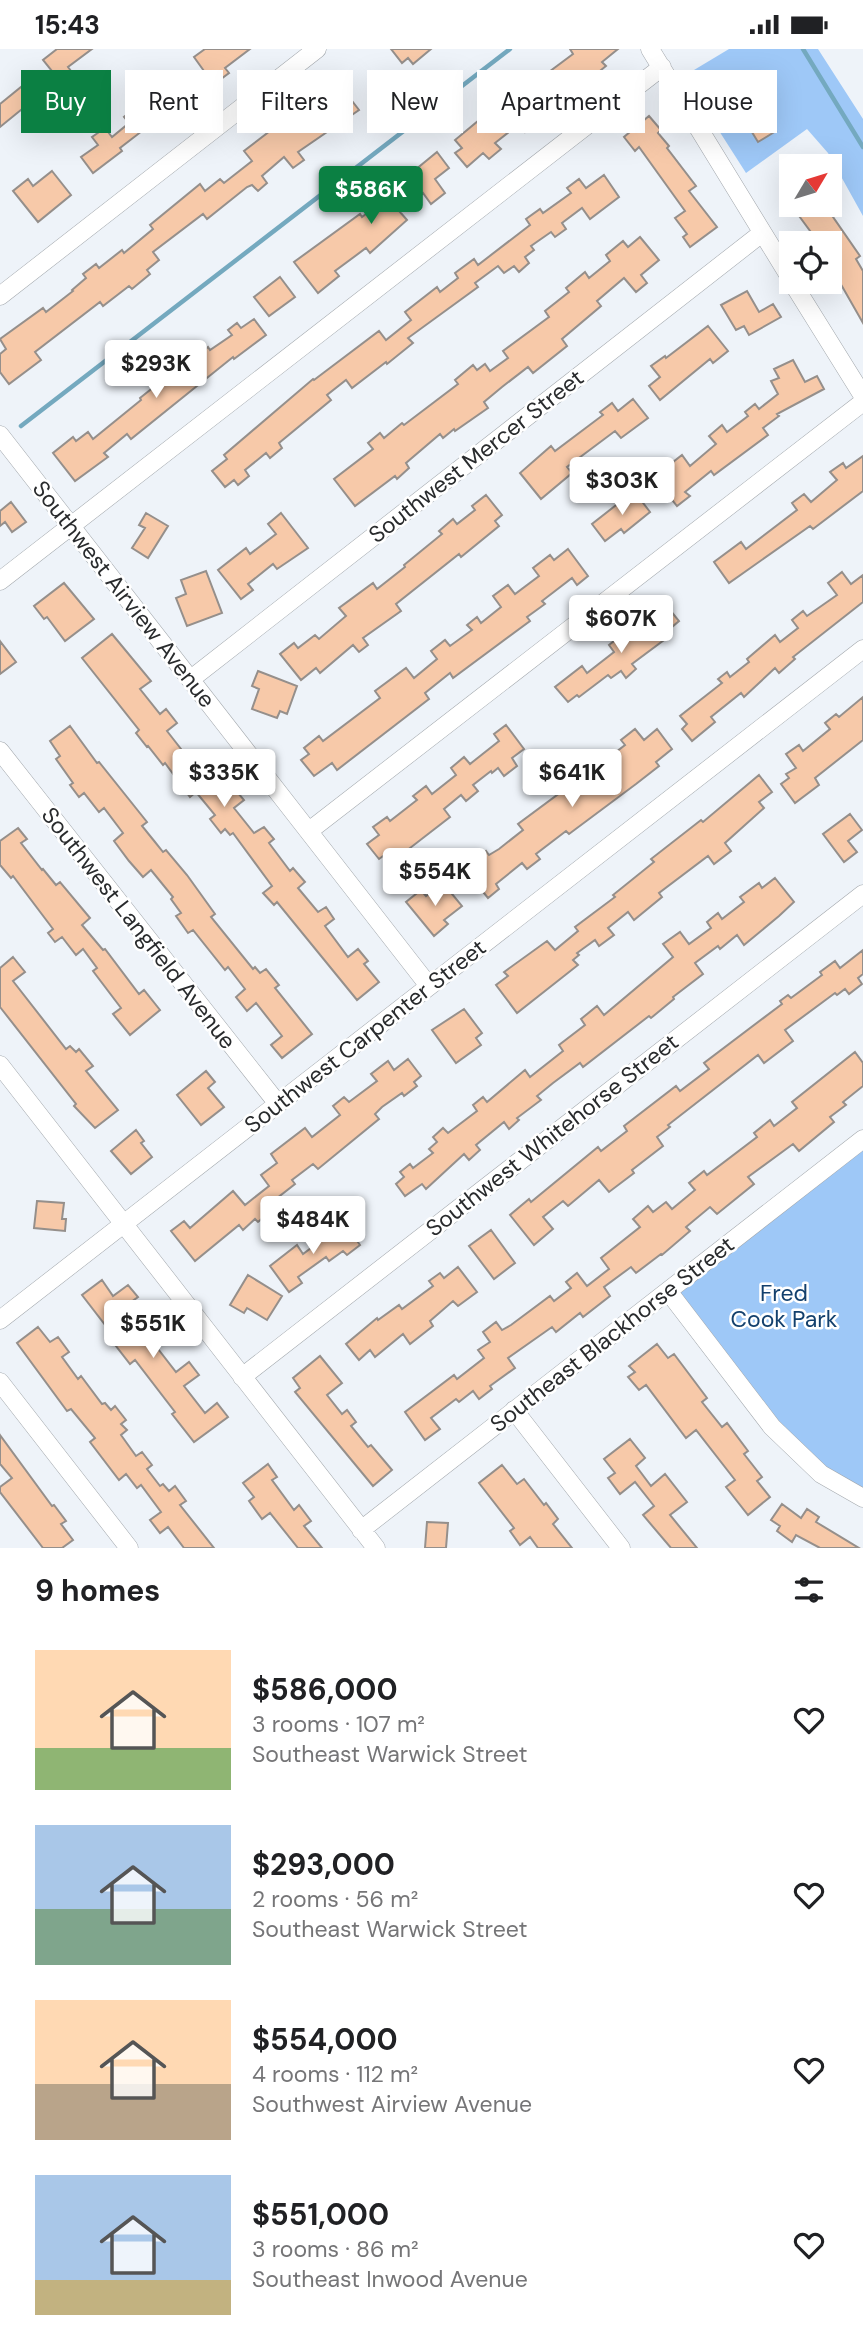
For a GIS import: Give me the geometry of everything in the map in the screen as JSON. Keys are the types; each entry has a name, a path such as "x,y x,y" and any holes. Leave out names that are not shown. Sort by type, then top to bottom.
{"street":[{"path":"0,296 317,49"},
{"path":"650,49 779,260"},
{"path":"0,581 662,68"},
{"name":"Southwest Mercer Street","path":"191,679 762,233"},
{"path":"800,294 863,396"},
{"path":"309,831 863,402"},
{"name":"Southwest Airview Avenue","path":"0,435 429,986"},
{"name":"Southwest Carpenter Street","path":"0,1320 863,649"},
{"name":"Southwest Langfield Avenue","path":"0,751 278,1104"},
{"name":"Southwest Whitehorse Street","path":"242,1377 863,894"},
{"path":"0,1065 376,1548"},
{"name":"Southeast Blackhorse Street","path":"361,1530 863,1139"},
{"path":"668,1291 772,1427 821,1474 863,1498"},
{"path":"0,1382 129,1548"},
{"path":"514,1410 621,1548"}],"green space":[{"path":"729,49 818,49 863,119 863,216 842,178 842,154 829,154 807,129 746,173 720,133 777,133 777,70 694,70"},
{"name":"Fred Cook Park","path":"863,1148 863,1493 836,1477 776,1424 674,1292"}],"building":[{"path":"57,49 92,49 68,67 70,70 51,70 43,60"},
{"path":"205,49 250,49 225,68 229,73 223,78 223,70 203,70 194,57"},
{"path":"391,49 431,49 413,64 408,58 402,63"},
{"path":"570,49 618,49 602,62 606,66 601,70 552,70 573,54"},
{"path":"21,87 21,110 0,127 0,104"},
{"path":"353,102 359,110 353,114"},
{"path":"649,116 659,128 658,133 669,146 667,148 696,186 689,191 717,227 690,247 683,237 687,234 675,218 685,211 639,147 635,151 624,137 629,133 645,133 645,119"},
{"path":"477,122 477,133 508,133 495,143 501,149 489,159 483,153 467,167 455,153 462,148 455,140"},
{"path":"125,126 125,133 139,133 120,148 122,151 93,173 81,157 98,145 92,137 98,133 109,133 112,137"},
{"path":"267,133 326,133 298,152 304,160 293,168 284,157 262,176 267,183 258,191 252,185 247,187 207,219 203,214 153,252 159,260 147,270 150,274 132,289 129,286 103,306 100,302 35,352 41,360 9,384 0,372 0,354 6,349 0,339 43,308 46,312 73,291 86,278 83,274 96,264 99,268 122,250 124,253 153,229 150,225 200,184 205,191 220,179 224,183 252,161 244,151"},
{"path":"752,133 773,133 758,142"},
{"path":"437,152 449,168 435,179 445,193 431,204 423,193 400,212 407,220 370,253 366,248 335,271 339,276 318,293 294,262 360,214 362,217 384,200 380,196 390,188 394,192 411,178 409,175"},
{"path":"52,171 71,195 38,222 13,191 28,179 33,186"},
{"path":"604,175 619,197 590,219 582,208 562,223 566,229 555,237 551,232 531,246 534,250 525,257 529,263 519,272 514,266 504,273 498,266 475,283 478,287 408,338 413,343 387,364 386,362 352,388 346,380 327,395 331,400 279,443 282,448 270,458 266,453 245,470 249,476 238,485 234,480 225,487 212,471 227,459 224,455 313,379 379,331 386,340 411,320 405,312 437,287 440,292 458,278 455,273 474,259 478,265 530,225 526,219 540,209 543,213 571,193 567,188 579,179 586,188"},
{"path":"800,217 833,217 860,256 856,259 863,271 863,323 842,286 842,231 810,231"},
{"path":"640,237 659,260 641,275 647,283 636,292 624,278 597,301 601,306 562,339 567,346 533,373 528,367 484,402 488,408 443,438 440,434 406,463 409,468 397,479 395,476 355,506 334,479 373,449 368,443 380,433 384,438 402,423 404,425 458,384 455,380 473,365 477,370 485,364 490,371 508,358 503,351 549,317 545,311 569,292 566,288 585,272 589,278 610,261 606,255 623,241 628,247"},
{"path":"280,277 295,297 269,316 254,297"},
{"path":"747,291 759,312 773,304 781,317 749,335 744,326 736,330 721,305"},
{"path":"254,319 266,335 234,359 233,357 131,439 127,434 104,453 108,457 75,481 53,453 73,437 76,441 88,432 93,439 141,400 140,398 155,386 144,371 158,361 171,378 208,347 210,350 232,335 228,330 237,323 241,328"},
{"path":"708,326 728,351 713,363 710,359 660,400 649,386 660,377 651,366"},
{"path":"793,360 805,382 817,376 824,389 777,414 779,416 763,428 768,435 714,475 711,471 685,492 690,496 677,506 654,477 682,455 690,466 716,444 709,436 722,425 727,432 748,416 745,412 755,404 759,409 778,394 771,381 779,378 774,369"},
{"path":"633,399 648,418 621,438 615,431 567,467 572,473 541,499 520,473 551,446 555,451 603,415 600,412 612,403 618,411"},
{"path":"863,456 863,491 813,529 810,526 729,583 714,562 741,542 746,549 797,510 792,503 804,494 811,502 837,480 830,472 843,463 846,468"},
{"path":"634,491 650,512 624,533 621,529 605,541 592,524"},
{"path":"486,495 502,515 495,521 499,526 396,604 401,611 363,638 368,645 359,652 353,645 320,673 316,668 301,680 280,654 294,643 298,648 315,635 319,639 346,616 339,608 373,583 377,589 442,534 439,531 453,519 457,524 475,510 472,506"},
{"path":"11,502 26,522 12,532 5,522 0,526 0,511"},
{"path":"146,513 168,526 148,558 132,548 145,528 139,525"},
{"path":"281,513 308,548 277,569 273,564 248,584 253,590 241,599 218,570 246,548 250,554 276,534 268,524"},
{"path":"568,549 588,576 577,585 572,578 542,601 545,604 527,617 530,621 453,678 450,673 425,693 429,699 337,770 332,763 314,776 301,760 309,754 304,748 319,736 323,741 380,698 375,691 406,668 414,678 437,659 431,651 445,640 450,646 472,630 467,625 477,617 481,623 501,607 493,596 508,585 515,594 539,576 533,568 550,555 554,560"},
{"path":"206,571 222,613 187,626 176,598 186,594 181,580"},
{"path":"842,572 851,584 863,575 863,602 793,657 795,659 779,673 775,668 744,697 741,693 711,717 715,722 692,741 682,729 687,724 680,716 722,683 718,679 727,672 730,677 749,662 747,659 775,635 780,642 798,628 792,620 803,611 807,616 837,595 828,583"},
{"path":"64,583 94,619 65,641 47,617 44,619 34,606"},
{"path":"666,605 679,621 665,633 668,637 632,664 636,669 626,678 621,671 611,678 608,675 568,702 555,687 582,666 587,673 614,652 609,645 623,634 626,638"},
{"path":"112,634 151,681 140,689 160,714 166,709 177,723 167,731 192,763 205,753 231,788 244,800 234,808 254,833 264,827 274,839 269,843 290,871 293,868 305,882 298,888 318,912 326,907 334,919 325,926 348,957 358,949 368,961 364,964 379,982 357,1000 277,902 274,905 263,893 272,886 233,833 230,835 225,829 221,833 210,819 215,815 196,792 190,797 165,763 163,765 147,747 136,733 139,730 82,658"},
{"path":"0,641 16,662 0,674"},
{"path":"258,671 297,686 287,714 280,711 277,718 252,709 259,689 252,686"},
{"path":"863,697 863,740 815,778 819,785 795,803 781,784 789,778 786,774 796,768 786,754 799,745 803,751 830,729 825,723 836,714 839,717"},
{"path":"506,725 524,749 512,758 517,766 504,776 498,768 492,773 491,771 473,785 478,791 466,801 461,795 444,809 450,817 410,848 414,852 395,866 386,854 379,859 367,844 379,835 373,827 387,817 390,821 417,800 413,796 426,786 432,794 456,775 451,768 464,757 470,764 499,741 494,734"},
{"path":"70,726 147,822 142,826 163,852 166,850 187,875 215,914 211,917 253,969 255,967 260,973 266,969 279,985 275,988 312,1034 282,1058 271,1045 282,1036 256,1003 247,1011 236,997 245,989 228,967 225,970 193,930 188,933 176,916 181,913 171,899 173,897 151,870 143,877 129,861 114,841 123,833 104,808 99,812 84,793 79,797 70,785 73,783 56,759 60,756 50,741"},
{"path":"635,729 644,740 657,729 672,749 656,762 659,766 569,834 566,831 536,854 540,859 527,869 522,863 496,884 499,889 488,898 467,872 478,864 475,860 486,851 489,855 499,849 523,830 518,824 572,784 576,789 603,769 599,765 625,745 621,740"},
{"path":"759,775 772,792 759,802 764,808 725,843 731,851 714,864 708,856 659,893 662,897 634,920 628,912 608,928 614,935 599,946 595,940 577,953 579,955 573,960 578,965 517,1013 496,985 508,976 504,972 547,941 555,950 578,931 575,927 615,897 613,895 654,862 651,859 701,820 703,822"},
{"path":"850,814 862,830 848,841 857,852 844,862 823,834"},
{"path":"18,828 27,839 21,843 42,870 56,885 60,882 90,918 82,925 103,950 105,949 139,994 144,990 160,1010 130,1035 113,1014 121,1008 93,971 97,968 83,949 76,955 62,937 55,942 48,933 53,929 13,876 11,878 0,865 0,841"},
{"path":"775,878 794,902 779,916 744,945 737,935 720,949 718,946 695,963 703,974 651,1018 649,1016 583,1067 580,1063 553,1083 537,1096 541,1100 517,1118 519,1120 509,1129 504,1122 476,1145 480,1150 469,1160 464,1154 426,1189 422,1184 405,1196 396,1184 404,1177 400,1172 410,1164 413,1168 433,1153 429,1149 437,1142 433,1137 443,1128 448,1133 477,1111 473,1105 483,1097 487,1102 525,1070 530,1077 563,1051 559,1045 585,1025 581,1019 597,1006 604,1015 673,957 663,944 680,932 689,944 711,928 707,922 718,913 722,919 744,902 740,897 759,883 762,888"},
{"path":"443,883 462,906 444,920 448,924 434,936 406,902 421,890 426,896"},
{"path":"863,950 863,974 858,978 862,984 849,994 845,989 837,995 835,993 785,1030 793,1041 764,1063 758,1055 668,1125 670,1127 657,1137 663,1146 609,1192 599,1180 568,1206 563,1201 543,1217 553,1229 534,1245 510,1215 529,1199 531,1202 598,1147 601,1151 627,1131 624,1126 676,1086 680,1091 709,1069 704,1063 782,1004 780,1001 788,995 791,998 822,975 820,972 835,961 840,968"},
{"path":"13,957 25,972 13,981 66,1049 70,1046 76,1052 79,1049 93,1066 86,1071 118,1110 95,1128 74,1106 76,1104 0,1007 0,968"},
{"path":"464,1009 482,1033 476,1038 481,1045 456,1063 432,1030"},
{"path":"855,1052 863,1063 863,1086 843,1102 846,1105 830,1117 834,1122 799,1151 793,1144 748,1177 754,1184 717,1214 710,1207 686,1227 690,1231 662,1255 636,1273 631,1267 604,1287 610,1296 583,1317 580,1313 556,1332 552,1327 508,1358 515,1368 490,1386 492,1389 479,1399 473,1391 459,1402 456,1399 431,1418 440,1429 425,1440 405,1412 454,1375 457,1379 484,1358 478,1350 490,1342 483,1332 496,1322 502,1330 550,1296 554,1301 571,1288 566,1282 577,1273 587,1286 609,1269 601,1258 640,1227 633,1219 648,1206 653,1212 666,1202 672,1209 695,1190 689,1183 704,1171 707,1175 757,1137 754,1133 770,1120 774,1126 797,1108 792,1102"},
{"path":"408,1059 421,1076 414,1082 417,1086 382,1107 375,1114 379,1119 318,1169 313,1164 292,1180 295,1184 267,1206 271,1211 258,1222 255,1219 243,1230 239,1225 195,1261 171,1231 184,1221 190,1228 233,1191 245,1205 269,1186 261,1175 277,1163 271,1154 305,1128 312,1137 340,1115 333,1106 344,1097 349,1102 377,1081 371,1074 388,1061 394,1070"},
{"path":"206,1071 215,1082 208,1088 224,1107 201,1125 177,1095"},
{"path":"136,1130 144,1141 141,1143 152,1157 131,1174 111,1151"},
{"path":"37,1201 64,1203 62,1219 66,1219 65,1231 34,1228"},
{"path":"344,1223 360,1245 347,1255 343,1251 329,1261 326,1257 298,1277 302,1283 289,1292 270,1266 297,1245 303,1254"},
{"path":"491,1230 515,1263 494,1279 469,1246"},
{"path":"458,1267 477,1292 458,1306 453,1301 430,1321 433,1326 410,1344 403,1334 375,1357 370,1350 359,1360 346,1344 377,1318 378,1320 399,1305 402,1309 433,1286 429,1281 440,1273 444,1278"},
{"path":"248,1275 282,1296 267,1320 247,1308 244,1313 230,1305"},
{"path":"102,1280 113,1296 128,1285 138,1297 120,1310 140,1336 156,1324 166,1337 155,1345 176,1372 189,1362 199,1375 184,1386 205,1413 217,1403 228,1417 194,1442 135,1360 130,1364 109,1337 112,1334 82,1295"},
{"path":"38,1327 50,1342 58,1337 69,1352 62,1357 78,1379 81,1376 102,1404 105,1403 111,1410 115,1406 126,1420 121,1424 127,1430 121,1435 136,1456 142,1452 152,1465 147,1469 160,1486 163,1484 169,1491 175,1486 186,1501 180,1505 214,1548 184,1548 168,1527 160,1533 150,1520 161,1512 141,1485 137,1488 126,1474 119,1480 90,1442 95,1438 71,1409 67,1411 17,1343"},
{"path":"657,1344 668,1358 674,1354 707,1398 702,1402 722,1427 727,1423 748,1451 744,1454 762,1477 757,1481 770,1497 748,1515 726,1487 735,1480 696,1430 686,1438 646,1385 639,1390 628,1377 635,1372 629,1366"},
{"path":"320,1356 342,1383 327,1395 342,1414 347,1410 356,1422 351,1426 392,1470 373,1486 295,1392 300,1388 293,1378"},
{"path":"0,1435 66,1521 61,1524 73,1540 62,1548 43,1548 0,1492 0,1487 12,1478 0,1464"},
{"path":"630,1439 645,1458 636,1466 651,1486 665,1474 687,1502 670,1515 697,1548 671,1548 643,1515 654,1506 635,1482 620,1494 608,1478 615,1473 604,1459"},
{"path":"268,1464 277,1477 272,1480 294,1510 299,1505 311,1521 304,1526 322,1548 298,1548 270,1513 262,1519 249,1501 254,1497 243,1483"},
{"path":"502,1465 517,1484 524,1479 544,1505 546,1503 558,1519 553,1524 572,1548 538,1548 530,1537 520,1545 510,1531 514,1528 479,1483"},
{"path":"782,1504 801,1518 807,1509 819,1517 816,1522 859,1548 820,1548 796,1535 792,1542 777,1531 780,1526 771,1520"},
{"path":"427,1522 448,1523 446,1548 425,1548"}],"waterway":[{"path":"21,426 510,49"},
{"path":"803,49 863,147"}]}
